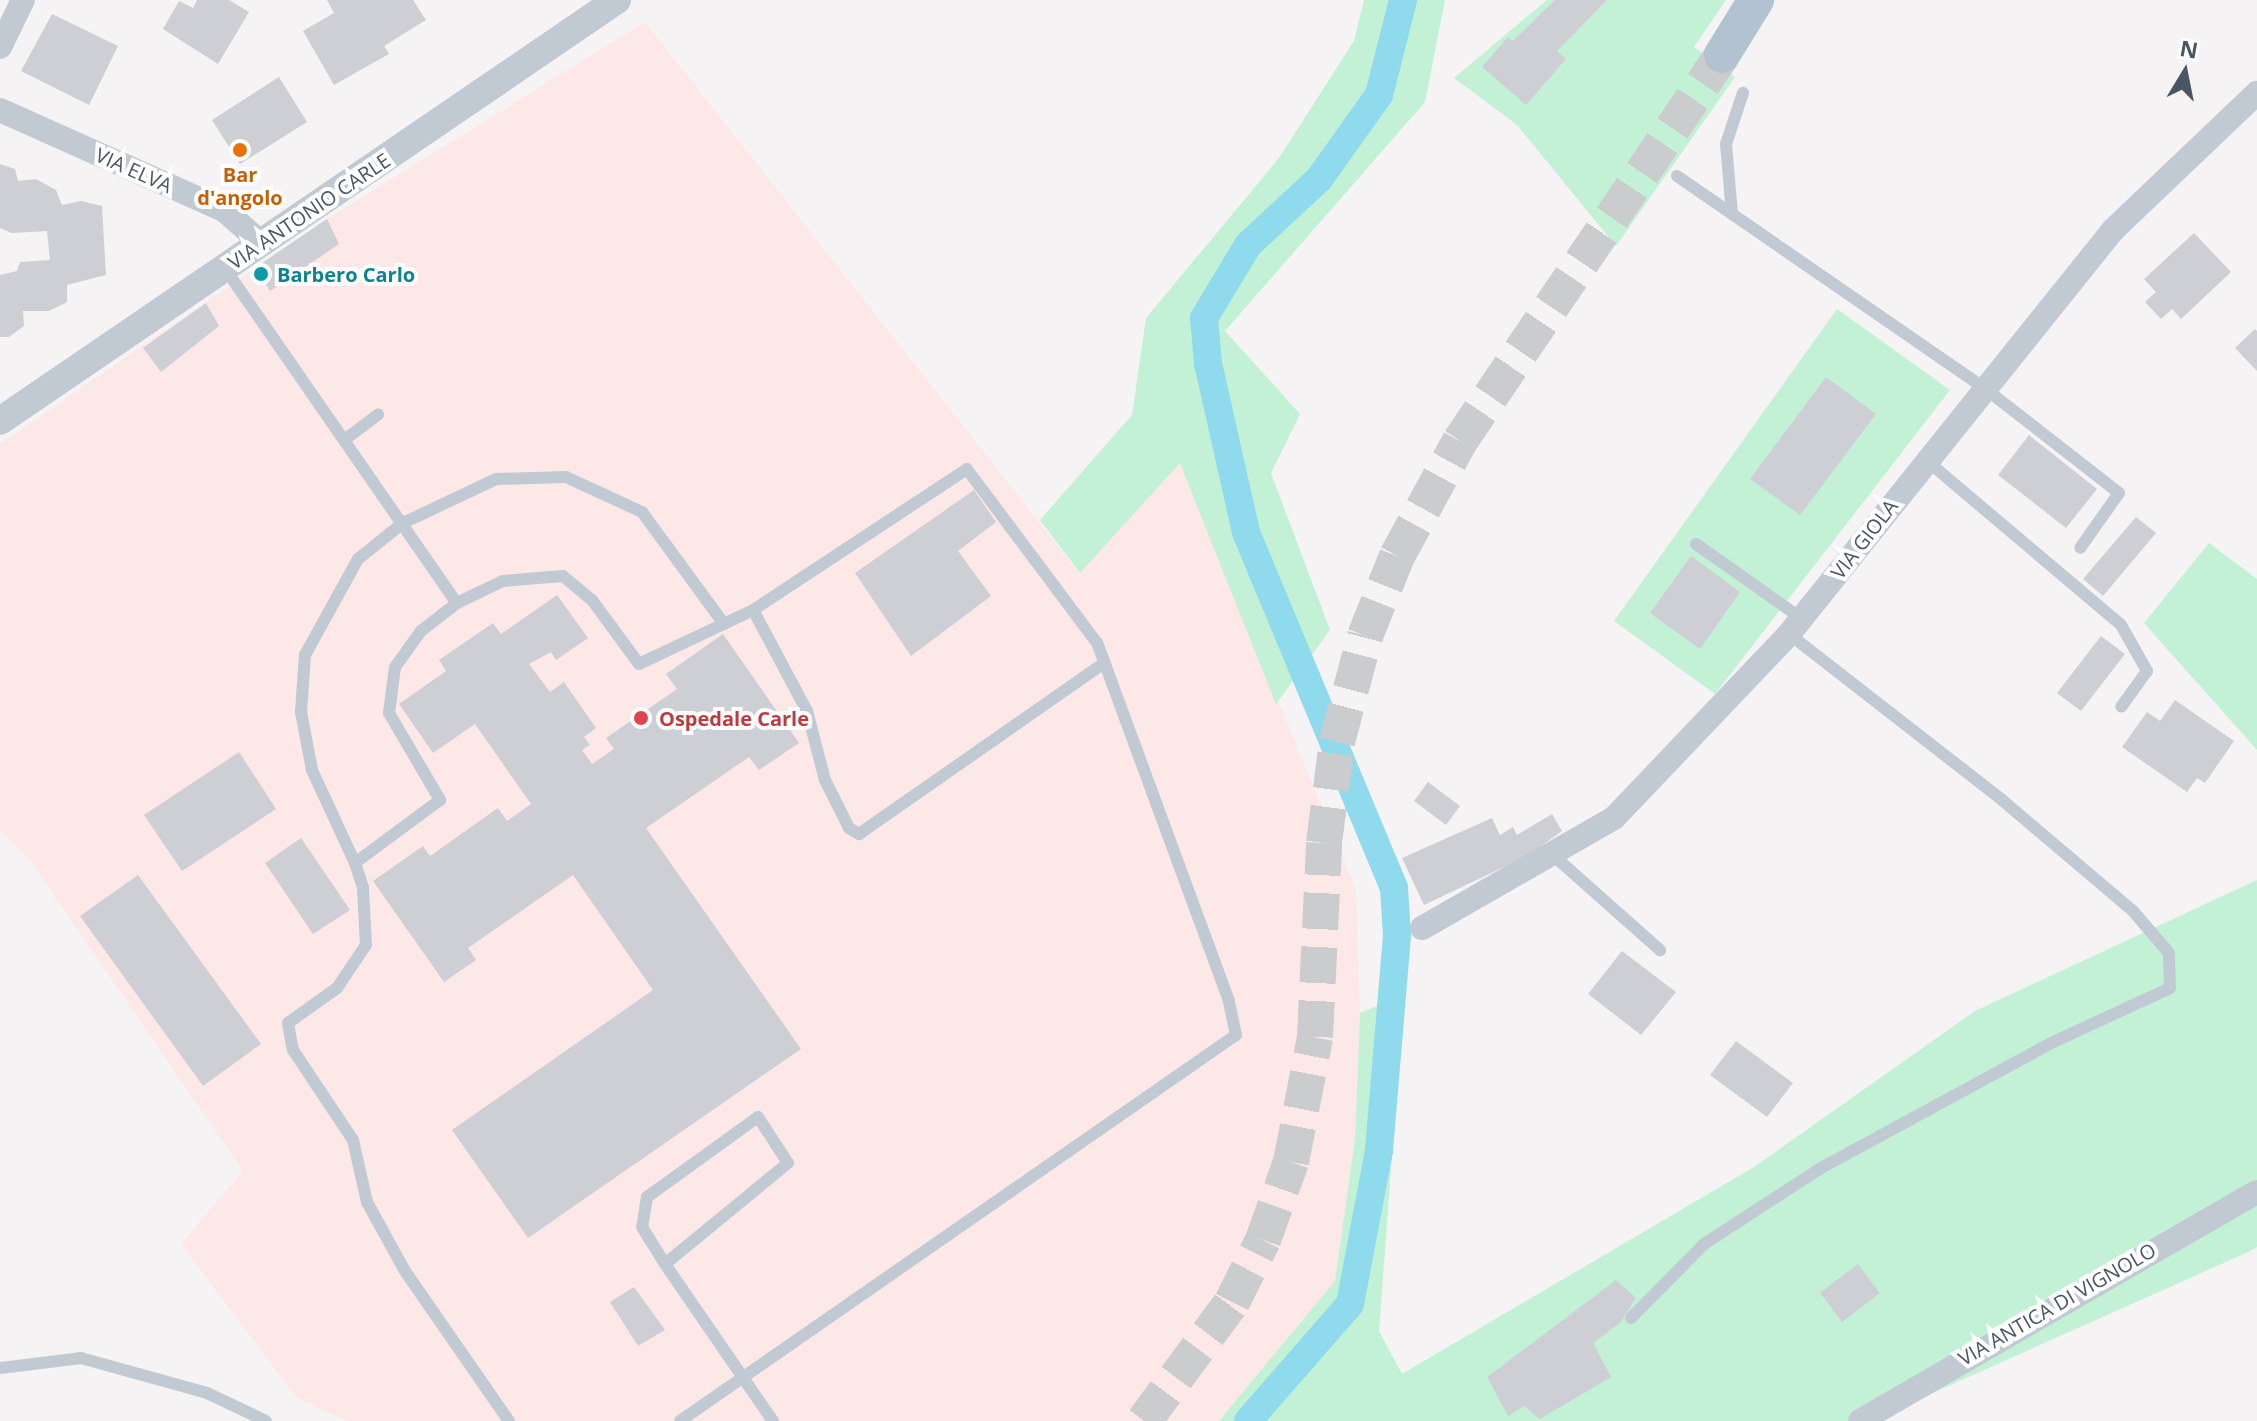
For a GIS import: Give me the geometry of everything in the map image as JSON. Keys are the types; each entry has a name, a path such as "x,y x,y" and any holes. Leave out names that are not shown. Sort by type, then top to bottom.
{"main road":[{"path":"1722,55 1756,0"}],"street":[{"path":"0,47 23,0"},
{"name":"VIA ANTONIO CARLE","path":"0,421 617,0"},
{"name":"VIA GIOLA","path":"1422,928 1517,869 1554,856 1614,818 1795,626 1983,387 2113,230 2255,97"},
{"name":"VIA ELVA","path":"0,110 224,210 260,242"},
{"name":"VIA ANTICA DI VIGNOLO","path":"1860,1421 2257,1192"}],"lane":[{"path":"1732,214 1726,144 1743,93"},
{"path":"1677,176 1983,387 2119,493 2080,548"},
{"path":"224,267 347,438 457,603"},
{"path":"347,438 378,415"},
{"path":"1926,460 2121,625 2147,671 2121,707"},
{"path":"355,863 440,800 389,713 395,667 421,631 457,603 503,581 563,576 592,600 639,664 753,610 967,469 1097,643 1229,1001 1236,1035 680,1421"},
{"path":"509,1421 405,1271 367,1202 353,1140 293,1050 288,1023 337,988 366,945 363,888 355,863 312,770 301,712 305,655 358,559 403,523 496,479 566,477 642,512 724,624"},
{"path":"1631,1318 1704,1244 1833,1161 2049,1044 2170,988 2169,953 2133,911 1696,544"},
{"path":"753,610 807,711 825,780 849,828 859,834 1104,663"},
{"path":"1554,856 1660,950"},
{"path":"665,1264 788,1163 758,1117 647,1197 642,1227 665,1264 773,1421"},
{"path":"0,1368 81,1358 207,1393 266,1421"}],"shaded area":[{"name":"Ospedale Carle","path":"645,22 1079,573 1180,463 1356,890 1360,1013 1355,1139 1335,1281 1219,1421 348,1421 296,1397 181,1244 243,1171 30,860 0,830 0,444 327,219"}],"green space":[{"path":"1364,0 1445,0 1425,102 1225,331 1300,414 1271,473 1330,630 1276,704 1180,463 1080,573 1040,520 1132,415 1146,318 1279,158 1354,41"},
{"path":"1547,0 1726,0 1694,47 1735,77 1616,246 1517,125 1454,78"},
{"path":"1837,309 1950,390 1715,694 1614,621"},
{"path":"2209,543 2257,579 2257,750 2144,623"},
{"path":"2257,880 2257,1247 2246,1253 1870,1421 1219,1421 1335,1281 1355,1139 1360,1013 1404,995 1379,1331 1402,1374 1754,1167 1975,1011"}],"building":[{"path":"197,0 229,0 249,12 218,64 163,29 179,1 193,8"},
{"path":"327,0 413,0 426,20 384,46 389,54 334,85 303,31 334,13"},
{"path":"1555,0 1607,0 1557,51 1566,59 1526,105 1482,67 1508,37 1513,41"},
{"path":"52,14 118,46 89,105 21,71"},
{"path":"279,77 307,122 240,164 212,120"},
{"path":"0,164 15,169 18,181 36,179 56,190 62,205 81,201 102,206 106,275 67,285 67,302 49,311 23,311 24,326 9,337 0,337 0,275 17,271 20,262 50,260 47,231 12,233 0,228"},
{"path":"327,219 339,244 270,291 256,267"},
{"path":"2194,233 2231,272 2181,319 2172,309 2161,319 2145,302 2156,292 2144,279"},
{"path":"206,303 219,326 161,372 143,348"},
{"path":"2255,329 2257,331 2257,371 2235,348"},
{"path":"1826,377 1876,414 1800,515 1750,479"},
{"path":"2029,435 2097,489 2066,528 1998,475"},
{"path":"974,490 996,522 958,551 991,596 911,656 855,573"},
{"path":"2136,517 2156,533 2103,596 2083,579"},
{"path":"1691,556 1740,592 1700,649 1650,613"},
{"path":"557,595 588,638 556,660 551,652 529,664 550,692 564,682 596,728 584,737 590,745 582,750 592,764 614,749 606,738 677,689 666,674 723,634 799,743 759,770 749,757 646,828 801,1049 528,1238 452,1130 653,990 573,875 468,948 476,960 444,982 373,881 423,846 430,856 498,808 507,821 531,804 475,724 433,753 399,704 446,671 439,660 493,623 501,634"},
{"path":"2101,636 2125,654 2081,711 2057,693"},
{"path":"2175,700 2234,741 2205,783 2197,778 2187,792 2122,747 2147,712 2160,721"},
{"path":"239,752 276,809 182,871 144,815"},
{"path":"1428,782 1460,806 1446,825 1414,801"},
{"path":"1552,814 1562,831 1527,856 1424,905 1402,858 1492,818 1500,835 1513,827 1517,835"},
{"path":"301,838 350,910 313,934 265,863"},
{"path":"138,875 261,1044 203,1086 80,916"},
{"path":"1622,951 1676,992 1641,1035 1588,994"},
{"path":"1736,1041 1793,1083 1767,1117 1710,1075"},
{"path":"1858,1264 1880,1293 1842,1322 1820,1293"},
{"path":"1616,1280 1636,1298 1620,1323 1593,1343 1611,1377 1540,1419 1524,1406 1508,1416 1487,1377"},
{"path":"634,1287 665,1330 638,1346 610,1302"}],"waterway":[{"path":"1248,1421 1350,1304 1379,1150 1397,935 1394,888 1246,532 1208,363 1204,318 1248,245 1319,179 1379,95 1403,0"}],"tunnel":[{"path":"1144,1421 1232,1302 1263,1240 1291,1162 1315,1037 1324,843 1337,742 1365,636 1397,556 1460,441 1722,55"}],"place":[{"name":"Bar d'angolo","path":"240,150"},
{"name":"Barbero Carlo","path":"261,274"},
{"name":"Ospedale Carle","path":"641,718"}]}
